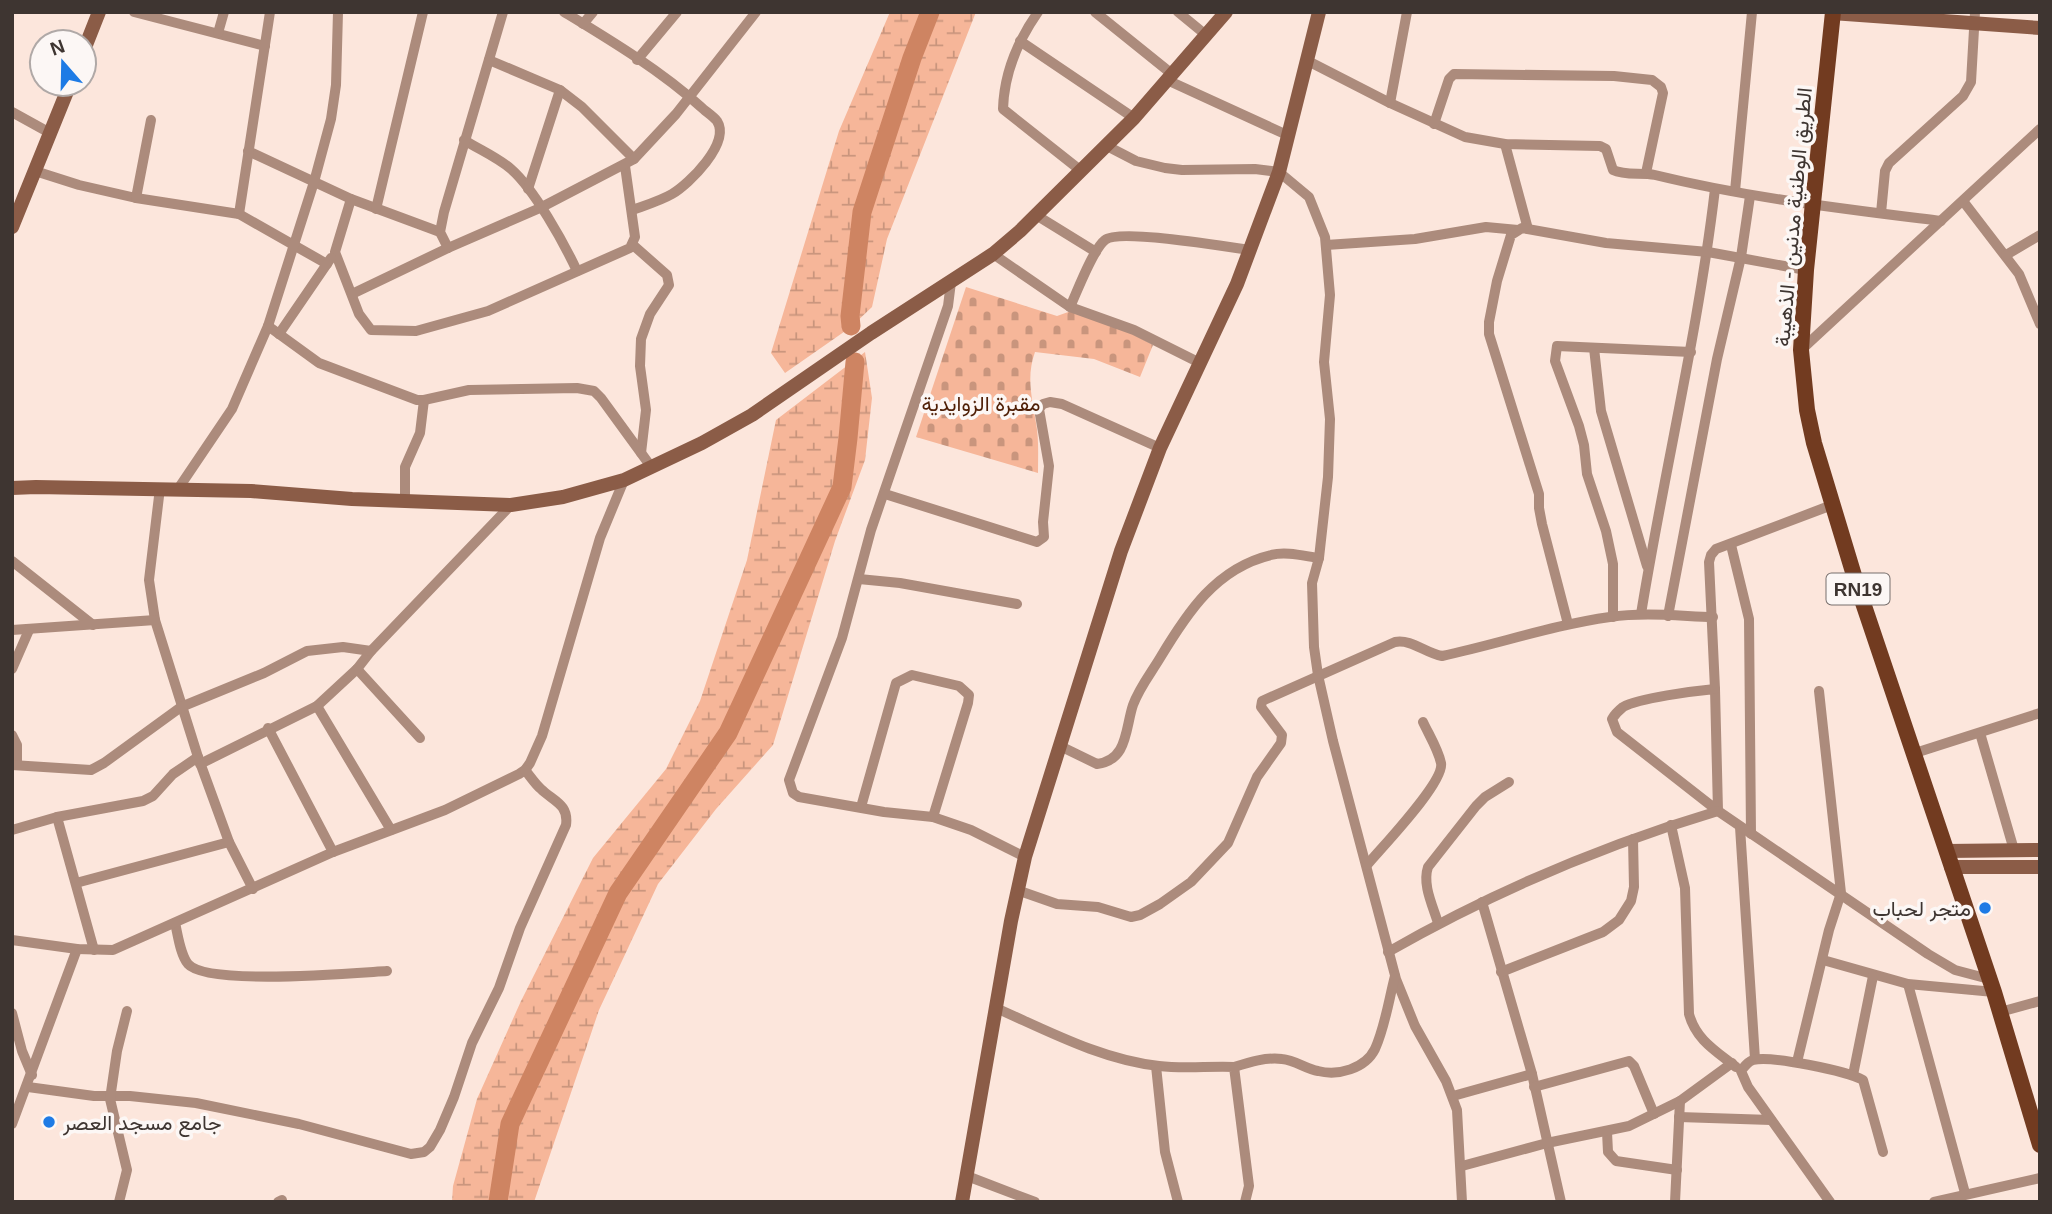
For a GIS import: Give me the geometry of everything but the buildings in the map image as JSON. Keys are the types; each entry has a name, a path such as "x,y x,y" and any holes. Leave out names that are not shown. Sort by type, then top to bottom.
{"main road":[{"name":"الطريق الوطنية مدنين - الذهيبة","path":"1831,12 1801,350 1809,421 1832,505 1912,754 2000,1012 2040,1143"}],"street":[{"path":"134,12 265,46"},
{"path":"218,33 224,12"},
{"path":"239,214 270,12"},
{"path":"178,489 232,409 268,326 314,182 334,97 338,12"},
{"path":"376,209 423,12"},
{"path":"448,248 440,232 464,140 503,12"},
{"path":"564,12 690,97 717,122 720,131 718,141 710,156 688,183 671,194 632,210"},
{"path":"583,24 593,12"},
{"path":"637,60 677,12"},
{"path":"352,294 540,208 630,162 690,97 757,12"},
{"path":"1038,12 1020,41 1008,71 1004,85 1003,109 1080,170"},
{"path":"1095,12 1170,77 1287,135"},
{"path":"1178,12 1206,35"},
{"path":"12,488 160,488 511,505 563,497 624,480 752,415 993,254 1134,118 1226,12"},
{"path":"962,1202 1025,857 1104,613 1121,551 1160,449 1250,250 1279,173 1320,12"},
{"path":"1390,103 1407,12"},
{"path":"1735,191 1752,12"},
{"path":"1831,12 1975,18 2040,28"},
{"path":"1881,214 1885,171 1889,163 1964,96 1968,89 1971,82 1975,18"},
{"path":"1020,41 1134,118"},
{"path":"335,252 359,314 368,329 407,332 488,311 602,262 633,245 635,237 630,162 582,107 560,90 489,60"},
{"path":"1308,61 1465,137 1505,144 1600,146 1606,149 1613,170 1617,172 1646,173 1750,196 1941,221"},
{"path":"1434,124 1449,79 1454,74 1614,76 1652,80 1661,87 1663,93 1646,173"},
{"path":"528,188 560,90"},
{"path":"12,227 64,98"},
{"path":"12,112 50,133"},
{"path":"136,198 151,120"},
{"path":"1801,350 2040,129"},
{"path":"464,140 506,165 528,188 577,271"},
{"path":"1505,144 1523,229"},
{"path":"1107,146 1151,166 1182,170 1255,169 1279,173 1309,197 1326,245 1330,295 1324,362 1330,419 1328,477 1319,558 1312,583 1314,647 1333,741 1395,976 1415,1026 1453,1096 1457,1110 1462,1202"},
{"path":"248,151 351,199 440,232"},
{"path":"35,172 136,198 239,214 327,264"},
{"path":"1641,614 1691,352 1708,252 1715,189"},
{"path":"1668,616 1717,359 1741,257 1750,196"},
{"path":"279,334 335,252 351,199"},
{"path":"1963,201 2020,274 2040,324"},
{"path":"1036,215 1096,252"},
{"path":"1326,245 1415,239 1497,226 1606,243 1708,252 1806,270"},
{"path":"1523,229 1511,235 1497,281 1489,334 1529,455 1539,494 1542,524 1568,624"},
{"path":"1070,307 1096,252 1107,238 1122,234 1250,250"},
{"path":"2006,256 2040,235"},
{"path":"633,245 667,275 669,285 650,314 641,339 640,366 646,410 641,453"},
{"path":"993,254 1070,307 1134,330 1200,363"},
{"path":"951,282 948,306 871,530 859,579 824,691 789,779 793,793 799,797 933,817 971,831 1025,857"},
{"path":"268,326 312,359 330,368 417,400 469,390 594,391 652,468"},
{"path":"1613,617 1613,564 1606,531 1587,474 1579,426 1555,360 1558,346 1691,352"},
{"path":"1594,348 1601,411 1648,570"},
{"path":"405,501 405,467 421,433 424,400"},
{"path":"884,494 1037,542 1044,537 1049,466 1039,409 1043,404 1062,404 1160,449"},
{"path":"12,939 77,949 113,950 332,852 445,810 525,770 542,736 600,538 624,480"},
{"path":"160,488 149,580 155,620 199,760 229,842 253,889"},
{"path":"12,830 57,817 148,799 173,774 317,706 357,669 371,651 511,505"},
{"path":"1718,811 1709,562 1711,555 1716,550 1832,505"},
{"path":"1731,545 1749,619 1751,834"},
{"path":"1060,746 1097,764 1114,760 1121,750 1133,706 1142,686 1185,619 1211,586 1242,567 1272,554 1319,558"},
{"path":"12,561 93,625"},
{"path":"859,579 900,583 1017,604"},
{"path":"1017,890 1057,904 1098,907 1130,917 1140,915 1160,904 1191,882 1231,838 1257,777 1283,739 1261,707 1262,701 1395,642 1404,640 1442,656 1568,624 1613,617 1641,614 1713,617"},
{"path":"12,630 155,620"},
{"path":"12,669 29,630"},
{"path":"12,736 17,745 15,765 85,769 98,767 181,707 264,673 307,651 343,648 371,651"},
{"path":"357,669 420,738"},
{"path":"861,807 896,682 912,675 959,686 969,695 933,817"},
{"path":"1714,689 1626,705 1612,719 1617,732 1740,827 1928,954 1991,986"},
{"path":"1797,1062 1841,893 1819,691"},
{"path":"317,706 391,830"},
{"path":"1912,754 2040,713"},
{"path":"1367,864 1428,793 1441,772 1441,763 1423,722"},
{"path":"268,728 332,852"},
{"path":"1980,733 2014,850"},
{"path":"28,1087 94,1096 111,1095 196,1103 231,1109 411,1154 424,1152 440,1130 472,1043 499,988 520,928 566,825 567,818 562,805 541,789 525,770"},
{"path":"1438,923 1426,885 1428,867 1476,806 1509,782"},
{"path":"1388,952 1438,923 1482,902 1633,839 1718,811"},
{"path":"57,817 94,950"},
{"path":"1671,825 1685,888 1689,1014 1692,1026 1704,1042 1741,1071 1748,1087 1830,1202"},
{"path":"1740,827 1755,1059"},
{"path":"1501,972 1603,932 1619,920 1631,901 1634,887 1633,839"},
{"path":"76,883 229,842"},
{"path":"1949,859 2014,850 2040,850"},
{"path":"1949,859 2040,867"},
{"path":"1482,902 1532,1074 1561,1202"},
{"path":"174,923 187,963 199,971 220,976 387,971"},
{"path":"12,1124 28,1087 77,949"},
{"path":"1823,960 1908,984 1991,986"},
{"path":"996,1008 1097,1050 1125,1060 1156,1066 1234,1067 1256,1060 1284,1059 1317,1071 1330,1072 1354,1068 1374,1052 1395,976"},
{"path":"1853,1075 1873,976"},
{"path":"1908,984 1965,1193"},
{"path":"2000,1012 2040,1002"},
{"path":"120,1202 127,1170 111,1095 117,1051 127,1011"},
{"path":"12,1013 22,1051 32,1075"},
{"path":"1741,1071 1755,1059 1797,1062 1853,1075 1863,1080 1882,1152"},
{"path":"1534,1087 1629,1061 1634,1066 1654,1114"},
{"path":"1462,1166 1547,1143 1629,1126 1680,1101 1731,1063"},
{"path":"1156,1066 1165,1152 1178,1202"},
{"path":"1234,1067 1249,1186 1245,1202"},
{"path":"1453,1096 1532,1074"},
{"path":"1675,1202 1680,1101"},
{"path":"1679,1117 1771,1120"},
{"path":"1607,1132 1608,1152 1616,1161 1676,1171"},
{"path":"967,1176 1035,1202"},
{"path":"1934,1202 2040,1178"}],"green space":[{"path":"890,12 976,12 887,239 872,307 851,327 785,373 771,353 839,131"},
{"name":"مقبرة الزوايدية","path":"966,287 1057,316 1071,311 1120,327 1153,345 1140,377 1094,359 1035,352 1030,379 1038,435 1038,473 916,437"},
{"path":"865,352 872,398 865,460 835,541 773,745 716,809 658,884 599,1010 534,1202 452,1202 453,1186 477,1099 521,1001 593,858 666,769 700,701 747,560 776,420"}],"waterway":[{"path":"851,326 862,212 912,58 930,12"},
{"path":"498,1202 510,1124 618,893 728,733 842,487 855,362"}],"place":[{"name":"متجر لحباب","path":"1985,908"},
{"name":"جامع مسجد العصر","path":"49,1122"}]}
